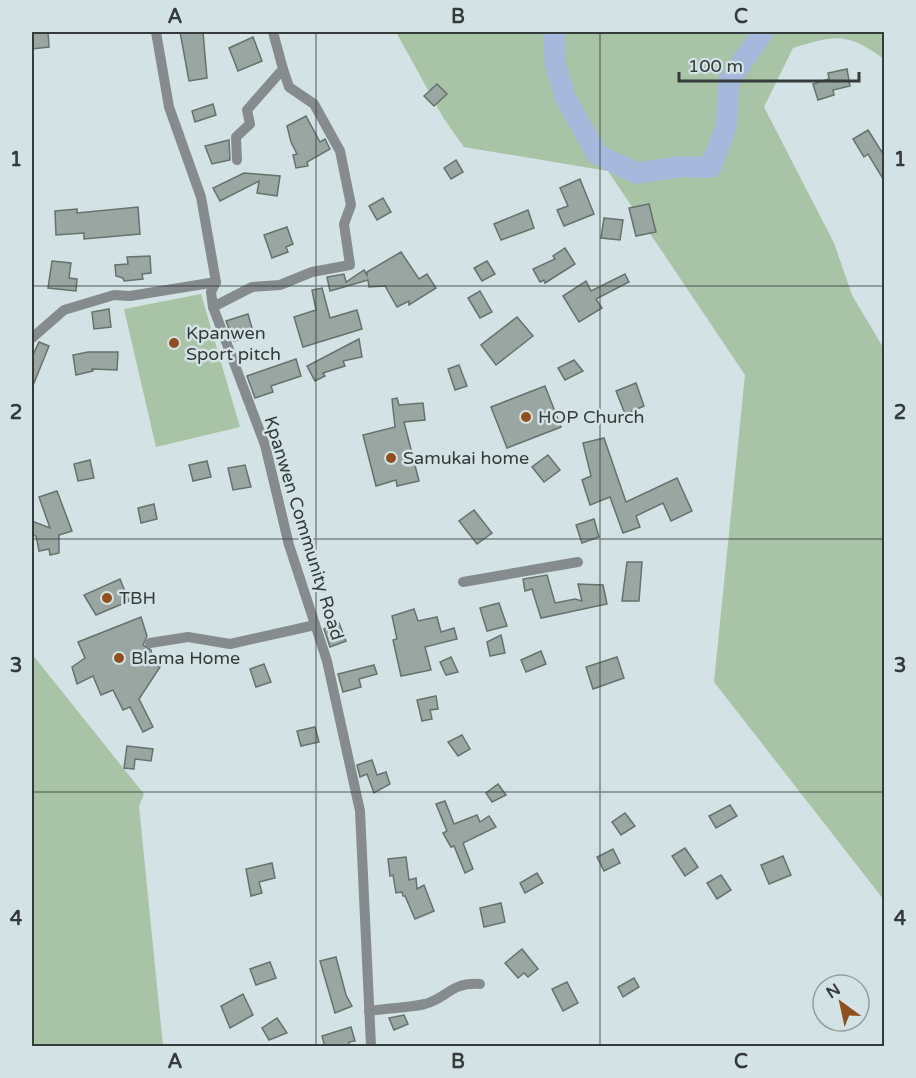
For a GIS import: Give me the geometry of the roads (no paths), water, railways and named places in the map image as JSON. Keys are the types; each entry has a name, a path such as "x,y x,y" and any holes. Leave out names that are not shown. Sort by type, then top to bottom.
{"street":[{"name":"Kpanwen Community Road","path":"156,32 169,107 201,197 216,282 211,292 213,307 265,446 289,545 327,661 360,811 371,1047"},
{"path":"213,307 252,287 280,285 312,272 350,265 344,224 351,205 340,151 314,104 289,87 273,32"},
{"path":"237,160 236,137 250,124 247,110 283,69"},
{"path":"32,338 64,310 114,295 130,296 216,282"},
{"path":"463,582 578,562"},
{"path":"150,643 188,637 230,644 315,626"},
{"path":"369,1011 425,1004 450,989 467,983 480,984"}],"waterway":[{"path":"554,32 555,63 565,97 597,154 636,173 679,167 711,167 726,127 729,81 763,32"}],"place":[{"name":"Kpanwen Sport pitch","path":"174,343"},
{"name":"HOP Church","path":"526,417"},
{"name":"Samukai home","path":"391,458"},
{"name":"TBH","path":"107,598"},
{"name":"Blama Home","path":"119,658"}]}
